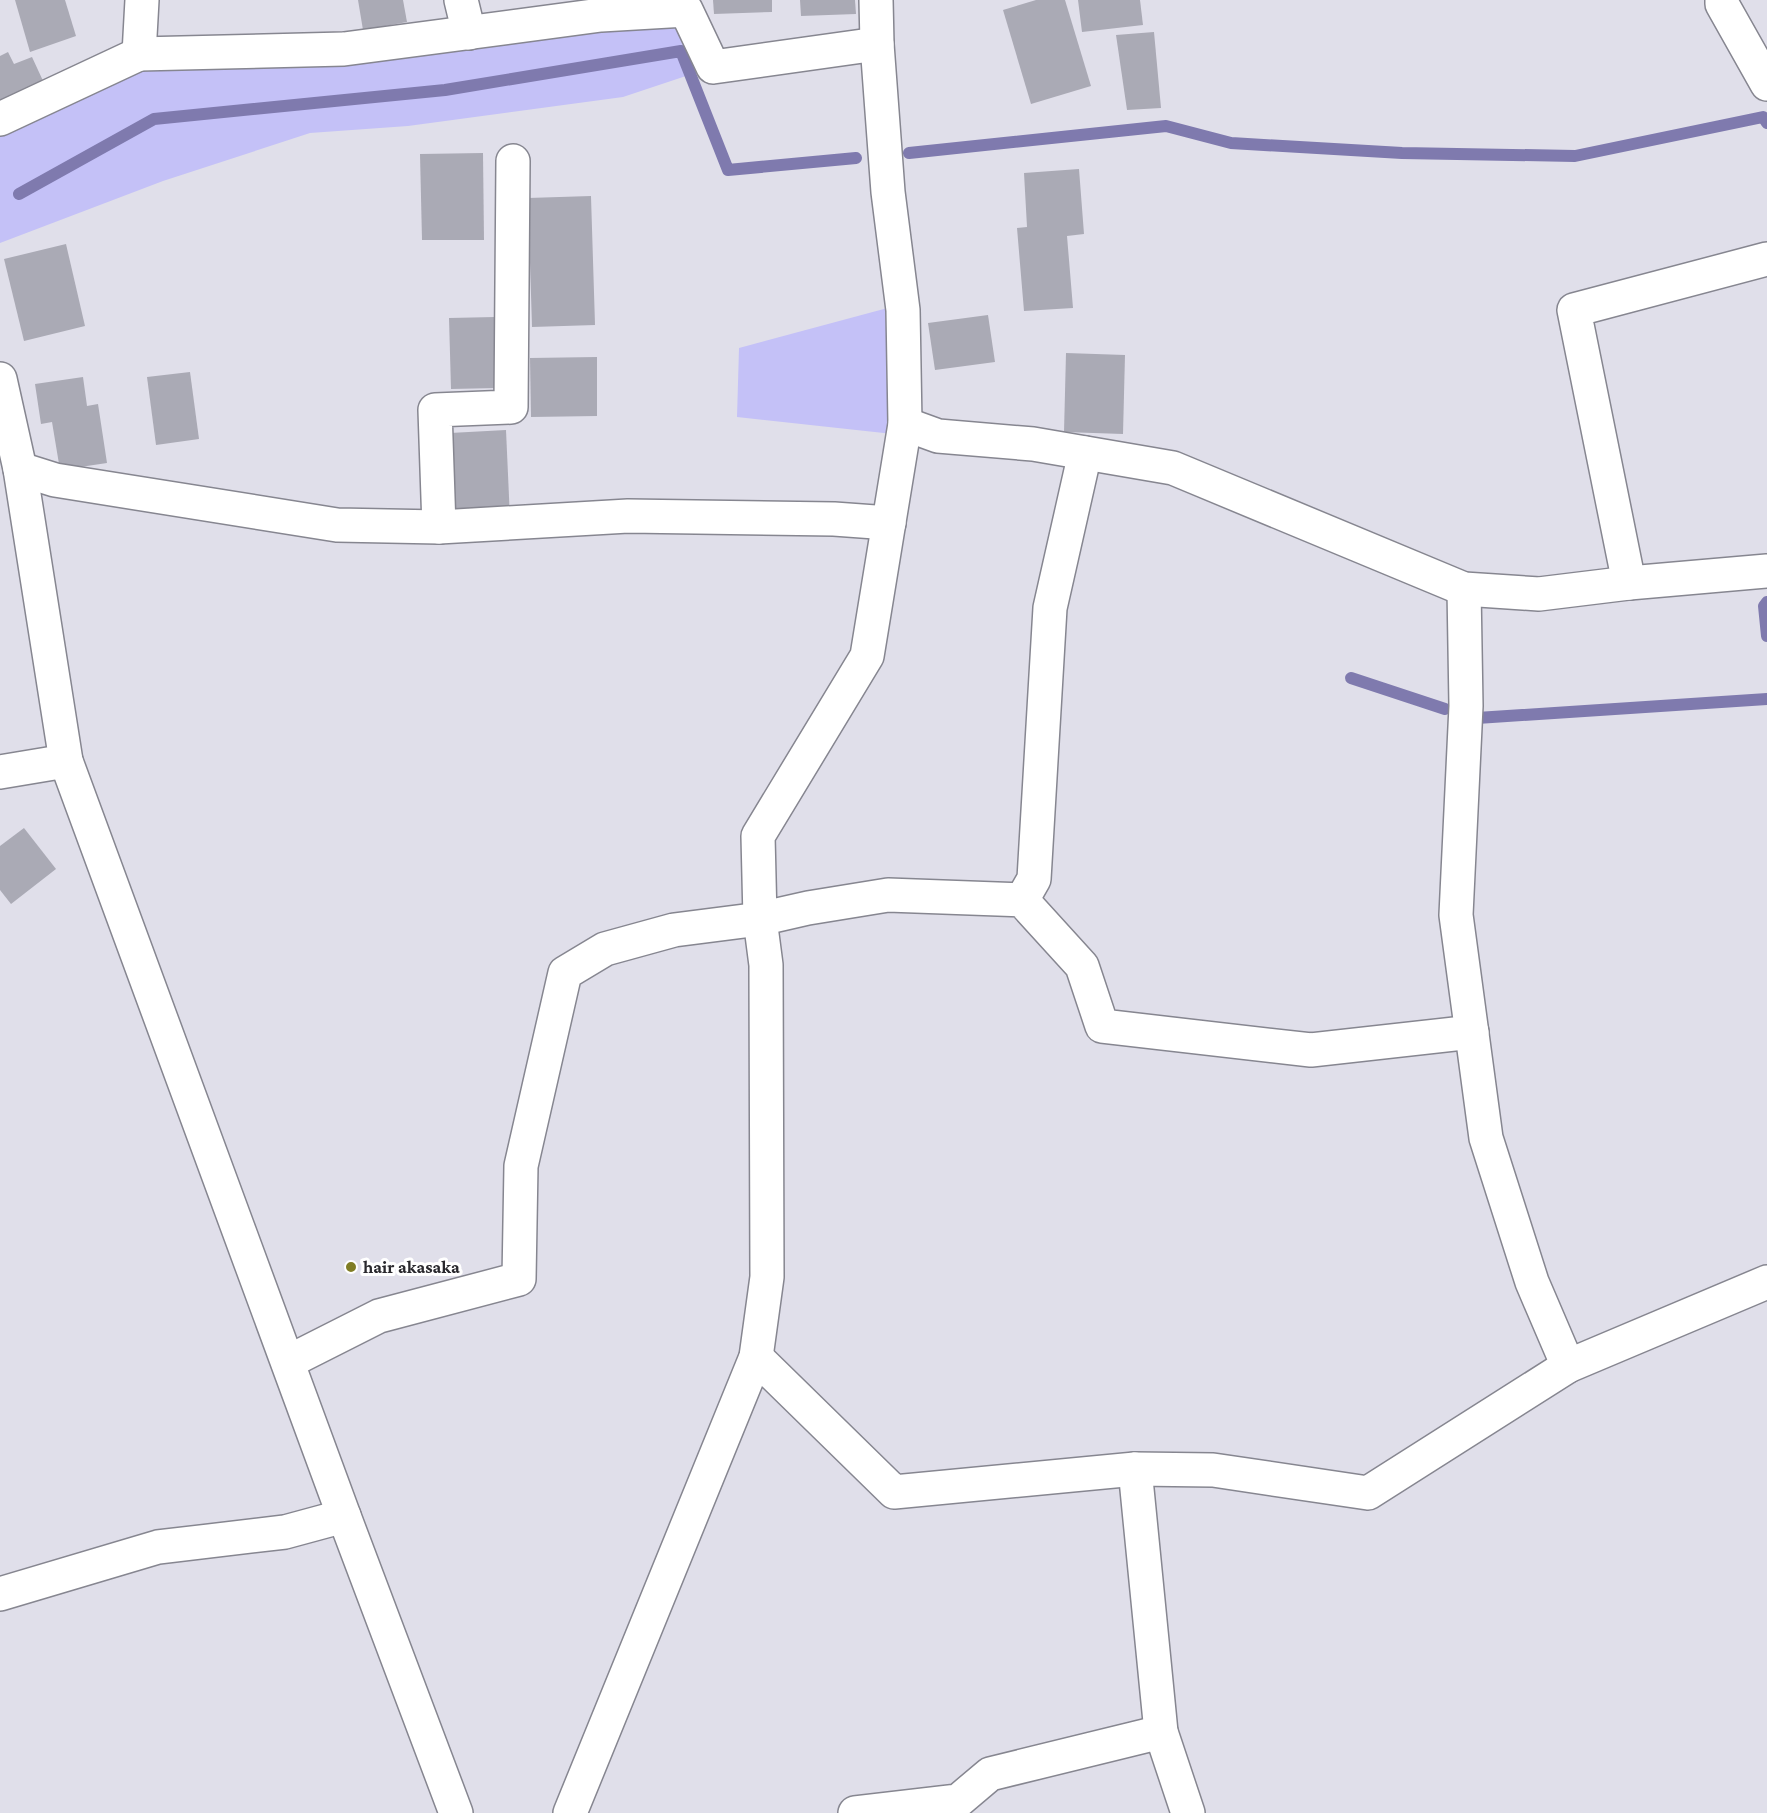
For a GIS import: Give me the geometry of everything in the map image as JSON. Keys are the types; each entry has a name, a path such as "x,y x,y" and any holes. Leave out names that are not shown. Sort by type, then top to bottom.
{"street":[{"path":"139,54 142,0"},
{"path":"461,0 469,33"},
{"path":"570,1813 756,1357 767,1277 766,965 760,919 758,836 867,656 905,424 903,310 888,192 876,0"},
{"path":"1722,0 1722,4 1767,84"},
{"path":"0,119 139,54 344,49 601,15 686,10 713,67 877,44"},
{"path":"439,527 435,410 511,407 513,161"},
{"path":"1629,583 1574,310 1767,259"},
{"path":"0,379 20,469 66,761 456,1813"},
{"path":"905,424 938,436 1033,444 1173,468 1464,590 1539,594 1629,583 1767,571"},
{"path":"1022,900 1034,879 1050,608 1085,453"},
{"path":"20,469 55,480 337,525 439,527 628,516 834,519 889,523"},
{"path":"1464,590 1466,706 1456,915 1486,1138 1532,1282 1568,1366"},
{"path":"0,772 66,761"},
{"path":"288,1362 379,1316 519,1279 521,1166 565,973 605,949 662,933 760,919 808,908 888,895 1022,900 1082,966 1102,1026 1311,1050 1472,1032"},
{"path":"756,1357 894,1492 1135,1469 1213,1470 1368,1493 1568,1366 1767,1282"},
{"path":"1135,1469 1161,1732 1188,1813"},
{"path":"0,1594 158,1547 285,1532 344,1516"},
{"path":"855,1813 958,1801 990,1774 1161,1732"}],"shaded area":[{"path":"686,10 713,67 623,97 408,126 310,133 163,181 0,243 0,119 139,54"},
{"path":"895,306 893,434 737,417 739,348"}],"building":[{"path":"15,0 65,0 76,36 30,52"},
{"path":"358,0 403,0 407,22 363,30"},
{"path":"713,0 772,0 772,12 714,14"},
{"path":"800,0 855,0 856,14 801,16"},
{"path":"1036,0 1065,0 1091,86 1031,104 1003,10"},
{"path":"1078,0 1140,0 1143,25 1082,32"},
{"path":"1154,32 1161,108 1127,110 1116,35"},
{"path":"8,52 14,64 32,57 44,83 0,101 0,56"},
{"path":"483,153 484,240 422,240 420,154"},
{"path":"1079,169 1084,234 1067,236 1073,308 1024,311 1017,228 1027,227 1024,173"},
{"path":"591,196 595,325 532,327 528,198"},
{"path":"66,244 85,326 24,341 4,259"},
{"path":"988,315 995,362 935,370 928,323"},
{"path":"495,317 497,388 451,389 449,318"},
{"path":"1066,353 1125,355 1123,434 1064,432"},
{"path":"597,357 597,416 531,417 530,358"},
{"path":"190,372 199,439 156,445 147,377"},
{"path":"83,377 87,406 98,404 107,463 60,470 52,422 41,424 35,384"},
{"path":"506,430 510,519 455,521 450,433"},
{"path":"24,828 56,869 11,904 0,890 0,846"}],"waterway":[{"path":"19,194 154,119 445,90 681,51 728,170 856,158"},
{"path":"909,153 1166,126 1231,143 1402,153 1575,156 1763,117 1767,123"},
{"path":"1767,602 1764,606 1767,636"},
{"path":"1351,678 1445,709"},
{"path":"1477,718 1767,699"}],"place":[{"name":"hair akasaka","path":"351,1267"}]}
